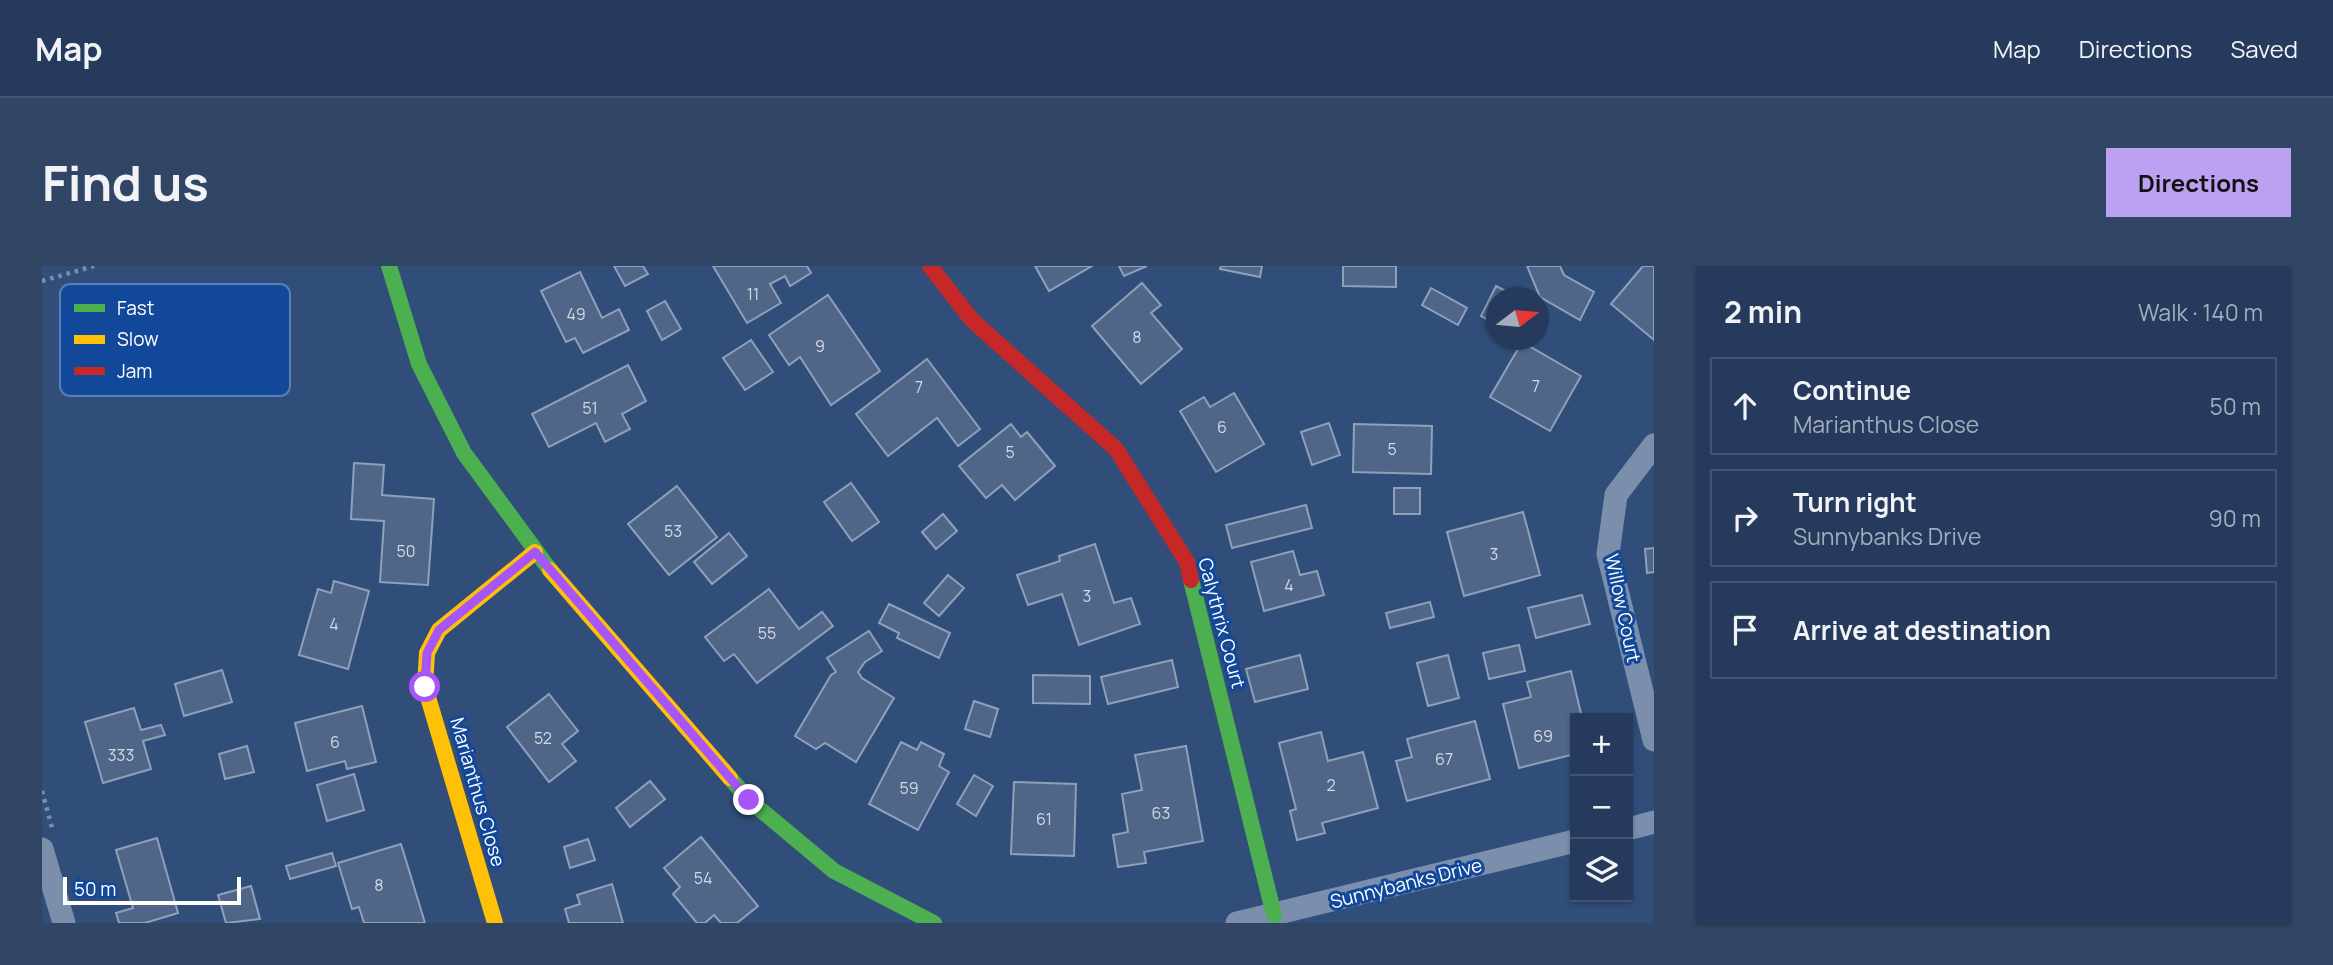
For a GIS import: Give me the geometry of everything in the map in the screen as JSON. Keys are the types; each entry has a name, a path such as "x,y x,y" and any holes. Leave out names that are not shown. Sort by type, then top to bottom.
{"street":[{"path":"388,266 419,364 464,453 535,552 749,800 834,871 934,923"},
{"name":"Calythrix Court","path":"930,266 972,320 1116,449 1187,562 1275,915"},
{"name":"Willow Court","path":"1654,445 1616,495 1608,554 1654,740"},
{"name":"Marianthus Close","path":"495,923 425,687 427,653 439,630 535,552"},
{"path":"1633,828 1654,822"},
{"name":"Sunnybanks Drive","path":"1237,923 1570,842"},
{"path":"42,849 64,923"}],"path":[{"path":"42,281 94,266"}],"building":[{"path":"614,266 643,266 648,274 625,286"},
{"path":"713,266 807,266 811,273 790,286 785,276 770,284 781,303 747,323"},
{"path":"1035,266 1092,266 1049,291"},
{"path":"1119,266 1147,266 1124,276"},
{"path":"1221,266 1262,266 1260,277 1220,269"},
{"path":"1343,266 1396,266 1396,287 1343,286"},
{"path":"1527,266 1560,266 1564,275 1594,292 1580,320 1549,302 1549,287 1536,287"},
{"path":"1643,266 1654,266 1654,340 1611,304"},
{"path":"580,272 602,318 619,309 629,330 583,353 575,338 566,342 541,291"},
{"path":"1142,283 1161,305 1151,313 1182,349 1141,384 1092,326"},
{"path":"1431,288 1467,308 1458,325 1422,305"},
{"path":"828,295 880,371 831,405 800,357 789,365 769,335"},
{"path":"665,301 681,329 662,340 647,311"},
{"path":"1486,306 1486,319 1481,316"},
{"path":"751,340 773,372 745,390 723,358"},
{"path":"1517,350 1536,350 1581,376 1550,431 1490,397"},
{"path":"927,359 980,429 958,446 937,418 888,456 856,414"},
{"path":"628,365 646,401 622,414 630,429 605,442 596,423 549,447 532,414"},
{"path":"1234,393 1264,444 1216,472 1180,411 1204,397 1210,407"},
{"path":"1329,423 1340,455 1312,465 1301,432"},
{"path":"1011,424 1021,437 1027,432 1055,466 1015,500 1002,485 986,498 959,466"},
{"path":"1354,424 1432,426 1431,474 1353,472"},
{"path":"354,463 384,465 382,495 434,499 428,585 380,582 384,521 351,519"},
{"path":"851,483 879,522 852,541 824,502"},
{"path":"677,486 717,537 669,575 628,524"},
{"path":"1394,488 1420,488 1420,514 1394,514"},
{"path":"1306,505 1312,528 1232,548 1226,525"},
{"path":"1523,512 1540,575 1464,596 1447,532"},
{"path":"943,514 957,531 936,549 922,532"},
{"path":"729,533 747,556 712,584 694,562"},
{"path":"1095,544 1114,603 1131,598 1140,624 1079,645 1062,594 1028,605 1017,575 1060,561 1059,556"},
{"path":"1654,548 1654,572 1647,573 1645,549"},
{"path":"1293,551 1300,575 1317,571 1324,595 1264,611 1251,562"},
{"path":"948,575 964,588 939,616 924,603"},
{"path":"334,581 369,591 348,669 299,655 318,589 331,593"},
{"path":"769,589 799,629 822,612 833,626 757,683 734,654 724,661 705,637"},
{"path":"1582,595 1590,624 1536,638 1528,608"},
{"path":"1430,602 1434,617 1390,628 1386,613"},
{"path":"889,604 950,633 939,658 897,638 899,633 879,623"},
{"path":"869,631 882,651 865,662 858,672 862,678 894,698 856,762 825,743 816,749 795,736 831,675 836,672 827,658"},
{"path":"1519,645 1525,671 1489,679 1483,653"},
{"path":"1300,655 1308,689 1255,702 1246,669"},
{"path":"1448,655 1459,698 1428,706 1417,663"},
{"path":"1172,660 1178,687 1108,704 1101,677"},
{"path":"222,670 232,702 184,716 175,684"},
{"path":"1571,671 1581,713 1570,713 1570,755 1519,768 1503,704 1531,697 1527,682"},
{"path":"1033,675 1090,676 1090,704 1033,703"},
{"path":"549,694 578,731 562,744 576,761 549,782 507,727"},
{"path":"974,701 998,709 990,737 965,729"},
{"path":"362,706 376,762 347,769 345,761 307,771 295,723"},
{"path":"134,708 141,730 161,725 165,735 143,741 151,769 103,783 85,722"},
{"path":"1475,721 1490,779 1407,801 1396,761 1412,757 1407,739"},
{"path":"1321,732 1328,761 1363,752 1378,808 1322,823 1325,833 1297,840 1290,811 1296,809 1279,743"},
{"path":"901,742 917,750 921,742 944,754 939,766 949,772 918,830 869,804"},
{"path":"247,746 254,772 225,779 219,754"},
{"path":"1186,746 1203,841 1144,852 1146,863 1118,867 1113,835 1128,832 1122,794 1142,790 1135,755"},
{"path":"354,774 364,810 327,821 317,785"},
{"path":"974,775 993,786 976,816 957,804"},
{"path":"650,781 665,799 630,827 616,808"},
{"path":"1014,782 1076,784 1074,856 1011,854"},
{"path":"701,837 758,906 737,923 721,923 714,915 705,923 697,923 673,894 680,887 664,868"},
{"path":"157,838 178,913 145,923 119,923 116,913 133,908 116,850"},
{"path":"588,839 595,860 570,868 564,847"},
{"path":"401,844 425,923 364,923 359,907 352,909 338,863"},
{"path":"332,853 336,866 290,879 286,866"},
{"path":"612,884 623,923 569,923 565,909 580,904 577,895"},
{"path":"251,886 260,919 226,923 218,895"}],"traffic: fast":[{"path":"389,266 419,364 464,453 550,570"},
{"path":"1191,580 1274,915"},
{"path":"730,778 749,800 834,871 934,923"}],"traffic: slow":[{"path":"495,923 425,687 427,653 439,630 535,552"},
{"path":"550,570 730,778"}],"traffic: jam":[{"path":"930,266 972,320 1116,449 1187,562 1191,580"}],"route":[{"path":"425,687 427,653 439,630 535,552 749,800"}]}
